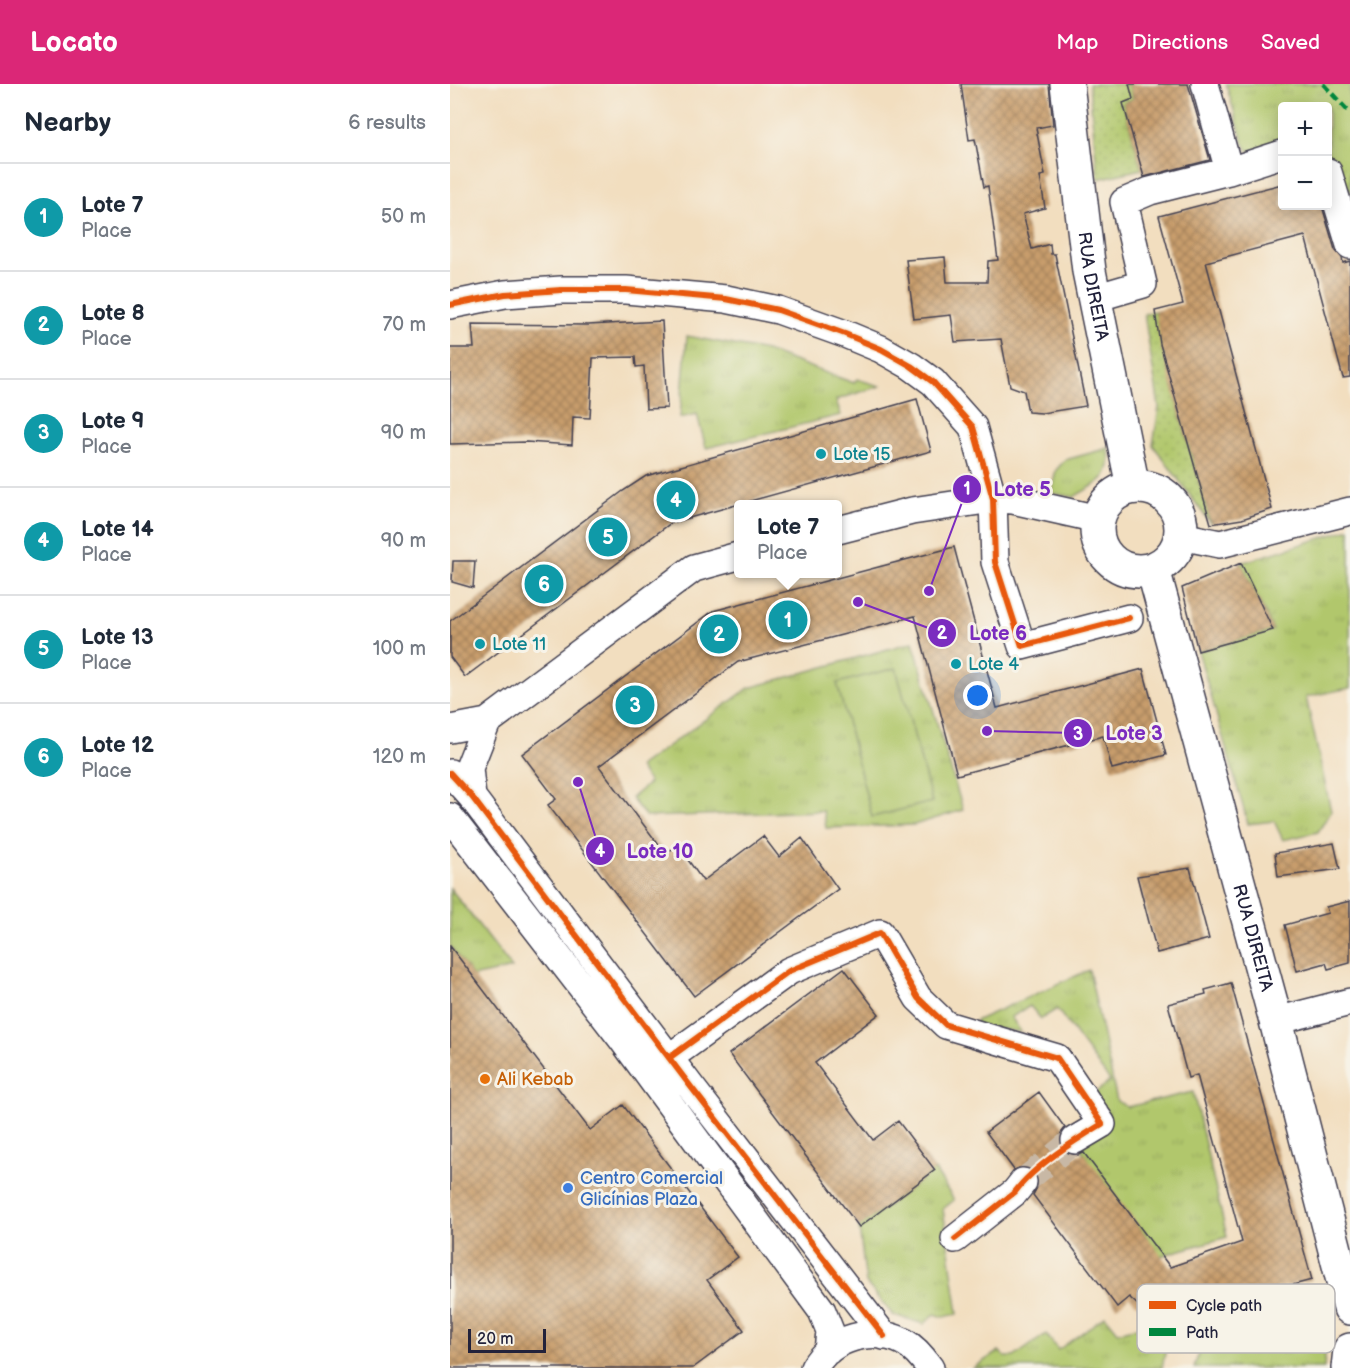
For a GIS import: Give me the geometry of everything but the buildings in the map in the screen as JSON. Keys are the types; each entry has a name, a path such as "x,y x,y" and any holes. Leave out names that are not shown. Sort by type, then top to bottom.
{"main road":[{"name":"RUA DIREITA","path":"1067,84 1089,271 1133,487"},
{"path":"1133,487 1153,489 1170,499 1178,510 1181,536 1178,547 1172,556 1153,569 1139,571 1113,562 1103,551 1098,538 1098,519 1108,499 1120,491 1133,487"},
{"name":"RUA DIREITA","path":"1153,569 1276,1021 1350,1308"},
{"path":"1348,1368 1350,1350"}],"street":[{"path":"1205,84 1229,171"},
{"path":"1095,298 1143,284 1124,202 1150,191 1229,171 1278,155"},
{"path":"1332,185 1350,245"},
{"path":"450,305 505,294 561,290 626,290 679,294 726,299 778,310 845,334 880,350 911,366 933,382 973,427 993,499 995,562 1022,646 1129,618"},
{"path":"842,529 912,511 993,499 1013,500 1098,519"},
{"path":"1181,536 1220,544 1350,511"},
{"path":"450,729 487,722 694,568 734,557"},
{"path":"472,796 470,768 487,722"},
{"path":"450,773 472,796 669,1058 885,1336"},
{"path":"450,817 622,1039 822,1311 830,1331 821,1359"},
{"path":"669,1058 789,971 880,933 918,998 946,1025 1057,1058 1102,1124 1075,1140"},
{"path":"1276,1021 1350,1002"},
{"path":"622,1039 643,1022"},
{"path":"955,1239 1016,1192 1023,1182"},
{"path":"821,1359 840,1342 870,1334 904,1342 921,1355 930,1368"}],"green space":[{"path":"1089,84 1129,84 1133,99 1123,103 1142,169 1098,179"},
{"path":"1226,84 1350,84 1350,193 1332,167 1332,102 1278,102 1278,150 1248,151 1243,142"},
{"path":"1155,311 1181,418 1211,524 1153,445 1159,407 1144,314"},
{"path":"687,336 766,351 854,383 857,379 880,386 836,400 841,415 706,448 697,414 680,418"},
{"path":"1109,448 1109,467 1097,484 1074,497 1051,493 1056,470 1065,460"},
{"path":"1350,529 1350,688 1306,697 1331,811 1318,832 1283,840 1274,821 1248,824 1198,651 1273,630 1241,563"},
{"path":"913,642 963,810 914,825 826,828 823,811 646,817 631,798 649,783 639,767 749,688"},
{"path":"896,668 932,802 872,817 837,683"},
{"path":"450,888 512,968 473,977 450,946"},
{"path":"1089,970 1117,1101 1127,1107 1193,1092 1227,1237 1149,1259 1081,1149 1094,1094 1110,1081 1057,1009 1041,1019 1030,1006 1011,1017 1021,1032 980,1026 975,1021"},
{"path":"935,1170 954,1200 943,1209 958,1314 943,1317 935,1314 924,1324 893,1315 866,1283 859,1227"},
{"path":"1105,1316 1118,1332 1137,1327 1137,1353 1165,1353 1162,1368 973,1368 999,1351 1005,1357 1014,1357 1046,1334 1058,1350"},
{"path":"1199,1353 1326,1353 1324,1368 1194,1368"}],"tunnel":[{"path":"1023,1182 1075,1140"}],"marked path":[{"path":"1323,84 1350,113"}],"cycle path":[{"path":"450,305 505,294 561,290 626,290 726,299 778,310 881,349 933,382 973,427 993,499 995,562 1022,646 1129,618"},
{"path":"450,773 472,797 691,1087 884,1336"},
{"path":"669,1058 789,971 880,933 918,998 946,1025 1057,1058 1102,1124 1043,1164 1015,1192 955,1239"}],"place":[{"name":"Lote 15","path":"821,454"},
{"name":"Lote 14","path":"676,500"},
{"name":"Lote 13","path":"608,537"},
{"name":"Lote 12","path":"544,584"},
{"name":"Lote 5","path":"929,591"},
{"name":"Lote 6","path":"858,602"},
{"name":"Lote 7","path":"788,620"},
{"name":"Lote 8","path":"719,634"},
{"name":"Lote 11","path":"480,644"},
{"name":"Lote 4","path":"956,664"},
{"name":"Lote 9","path":"635,705"},
{"name":"Lote 3","path":"987,731"},
{"name":"Lote 10","path":"578,782"},
{"name":"Ali Kebab","path":"485,1079"},
{"name":"Centro Comercial Glicínias Plaza","path":"568,1188"}]}
